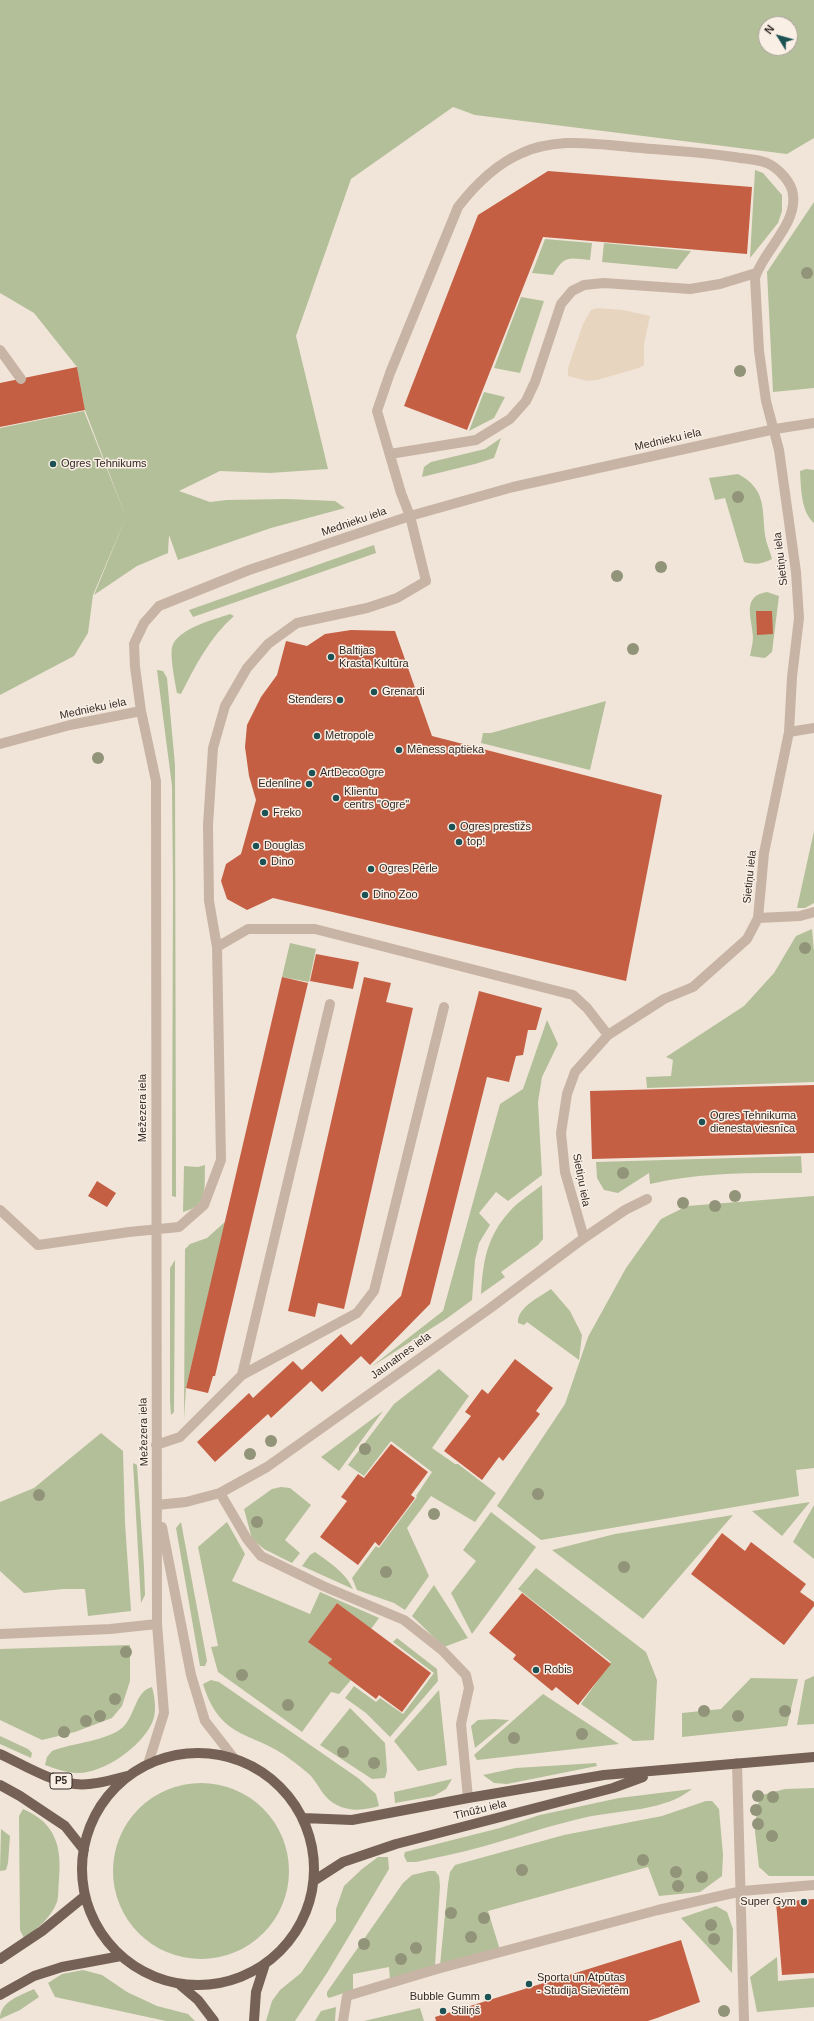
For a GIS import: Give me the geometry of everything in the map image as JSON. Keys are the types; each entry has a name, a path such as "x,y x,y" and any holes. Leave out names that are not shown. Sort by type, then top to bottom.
{"main road":[{"name":"P5","path":"204,1752 233,1757 262,1771 286,1791 303,1818 313,1848 314,1880 307,1912 289,1942 264,1964 238,1978 209,1985 179,1984 148,1974 121,1956 101,1932 93,1918 85,1896 82,1873 84,1850 92,1822 107,1797 128,1776 148,1764 175,1754 204,1752"},
{"name":"P5","path":"0,1754 56,1780 76,1784 101,1782 128,1776"},
{"name":"Tīnūžu iela","path":"303,1818 352,1820 468,1798 604,1775 655,1772 737,1763 814,1757"},
{"name":"Tīnūžu iela","path":"314,1880 343,1862 396,1844 613,1788 655,1772"},
{"path":"0,1785 20,1796 66,1826 84,1850"},
{"path":"0,1959 42,1931 85,1896"},
{"path":"0,1994 34,1976 62,1967 121,1956"},
{"path":"254,2021 256,1992 264,1964"},
{"path":"179,1984 198,2000 214,2021"}],"street":[{"path":"0,1210 38,1245 179,1228 204,1204 221,1160 217,947 209,901 208,825 213,748 226,706 247,668 268,644 297,623 367,608 397,598 426,580 410,516 401,493 377,411 390,373 449,226 458,207 474,186 493,171 522,153 565,143 702,152 754,160 768,164 779,172 790,184 793,195 792,208 785,226 756,273 740,279 690,289 604,283 584,285 572,291 561,304 535,382 526,402 510,419 476,440 390,454"},
{"name":"Sietiņu iela","path":"584,1238 565,1172 561,1133 567,1094 576,1072 608,1035 664,998 693,987 747,939 758,918 764,853 789,732 792,677 799,618 796,572 775,429 766,401 759,351 755,297 756,273"},
{"path":"0,350 20,379"},
{"name":"Mednieku iela","path":"0,744 70,725 141,711 135,667 134,644 144,623 159,606 249,570 410,516 513,487 775,429 814,423"},
{"name":"Mežezera iela","path":"141,711 156,781 155,1230 157,1624 164,1714 148,1764"},
{"path":"789,732 814,728"},
{"path":"758,918 800,916 814,912"},
{"path":"217,947 248,929 315,929 573,995 588,1008 608,1035"},
{"path":"242,1375 330,1004"},
{"path":"156,1445 180,1437 242,1375 357,1313 374,1291 444,1007"},
{"name":"Jaunatnes iela","path":"157,1505 186,1502 220,1494 267,1466 489,1309 584,1238 625,1210 647,1199"},
{"path":"220,1494 247,1540 261,1556 323,1586 404,1620 442,1650 466,1675 469,1688 461,1724 468,1798"},
{"name":"Mežezera iela","path":"157,1505 191,1675 205,1721 233,1757"},
{"path":"0,1634 110,1629 157,1624"},
{"path":"737,1763 742,1891 744,2021"},
{"path":"343,2021 347,1996 438,1969 658,1910 742,1891 814,1885"}],"green space":[{"path":"0,0 814,0 814,138 787,154 475,115 453,107 351,179 296,336 328,469 270,473 220,471 179,491 210,502 227,500 286,499 335,501 345,508 271,528 178,560 169,535 168,553 137,566 94,595 126,517 85,410 77,367 34,313 0,293"},
{"path":"755,170 763,173 782,195 782,211 778,223 750,258"},
{"path":"814,202 814,388 773,392 767,272"},
{"path":"545,239 592,243 590,260 568,259 560,264 553,275 532,273"},
{"path":"604,243 691,251 677,269 602,262"},
{"path":"521,297 544,301 520,373 494,368"},
{"path":"484,392 505,397 494,418 469,431"},
{"name":"Ogres Tehnikums","path":"84,411 126,517 93,595 88,633 74,656 0,695 0,428"},
{"path":"501,438 494,458 422,477 424,467 431,462 485,449"},
{"path":"806,469 814,470 814,523 806,513 802,499 800,471"},
{"path":"738,474 754,486 763,507 766,538 772,559 758,564 744,562 725,498 715,500 709,478"},
{"path":"374,545 376,553 193,617 189,610"},
{"path":"767,592 779,596 772,652 765,658 750,656 753,637 750,615 751,603 759,594"},
{"path":"230,614 234,616 225,624 210,643 181,694 177,693 172,657 172,647 176,640 181,635 197,626"},
{"path":"157,670 163,671 167,678 175,765 176,1197 172,1196 172,786"},
{"path":"606,701 590,770 481,743 483,733 491,733"},
{"path":"814,831 814,903 805,908 797,908"},
{"path":"812,929 814,951 814,1082 647,1088 646,1077 671,1076 673,1060 666,1057 744,1006 774,973 796,936"},
{"path":"290,943 316,949 309,982 282,977"},
{"path":"547,1020 558,1044 542,1077 538,1102 542,1175 508,1201 496,1192 479,1213 490,1225 479,1243 475,1260 472,1300 446,1319 371,1367 443,1311 500,1104 523,1089"},
{"path":"801,1156 802,1173 744,1173 707,1175 650,1184 649,1173 618,1193 604,1190 597,1178 596,1162"},
{"path":"205,1165 204,1188 201,1200 191,1209 183,1212 184,1166 198,1167"},
{"path":"542,1185 543,1239 538,1245 501,1272 505,1277 481,1294 485,1260 491,1240 496,1230 502,1220 521,1200"},
{"path":"814,1196 814,1468 796,1470 799,1496 541,1540 497,1506 565,1404 588,1337 626,1268 661,1219 687,1206"},
{"path":"226,1221 186,1388 184,1419 185,1249 190,1244 207,1238"},
{"path":"175,1260 174,1412 171,1415 170,1268"},
{"path":"551,1289 570,1311 582,1335 579,1360 527,1322 524,1325 518,1323 521,1312 525,1307"},
{"path":"439,1369 469,1396 432,1448 455,1464 458,1464 496,1493 475,1522 431,1496 407,1528 429,1576 405,1610 394,1603 357,1590 352,1578 376,1546 379,1548 417,1497 416,1496 432,1472 391,1441 364,1476 348,1465 394,1404"},
{"path":"383,1411 339,1471 321,1457"},
{"path":"101,1433 123,1451 125,1523 131,1611 88,1616 85,1589 63,1589 24,1593 0,1571 0,1502 34,1488"},
{"path":"133,1463 137,1465 144,1567 145,1595 141,1603"},
{"path":"281,1487 290,1488 311,1505 285,1540 300,1553 292,1563 264,1549 252,1539 244,1509 272,1489"},
{"path":"810,1502 782,1536 752,1511"},
{"path":"814,1505 814,1559 793,1542"},
{"path":"491,1512 536,1547 472,1634 451,1593 476,1561 463,1550"},
{"path":"733,1515 643,1619 552,1550 615,1534"},
{"path":"181,1522 207,1661 205,1666 200,1666 176,1528"},
{"path":"227,1522 245,1554 232,1581 310,1614 320,1592 379,1618 371,1629 337,1603 309,1641 332,1659 329,1663 351,1680 339,1694 331,1692 302,1732 218,1672 211,1647 218,1646 198,1547"},
{"path":"315,1552 332,1564 346,1578 353,1589 302,1566 310,1555"},
{"path":"536,1568 646,1652 657,1680 654,1740 633,1741 581,1704 611,1662 518,1589"},
{"path":"434,1585 468,1638 444,1647 412,1616"},
{"path":"397,1638 437,1669 438,1681 390,1737 366,1713 345,1698 354,1686 376,1702 380,1698 403,1714 434,1673 393,1642"},
{"path":"130,1645 130,1681 122,1706 112,1718 75,1732 42,1740 0,1720 0,1649"},
{"path":"814,1676 814,1724 797,1725 805,1680"},
{"path":"751,1678 798,1679 787,1726 682,1737 682,1713 721,1709"},
{"path":"211,1680 219,1682 358,1778 376,1794 379,1806 358,1810 347,1809 337,1805 325,1796 311,1776 294,1762 280,1752 229,1726 219,1717 210,1703 203,1684"},
{"path":"152,1687 155,1705 154,1719 147,1732 121,1757 99,1769 88,1772 66,1772 45,1765 47,1757 52,1751 98,1739 122,1728 130,1718 138,1699 146,1689"},
{"path":"439,1690 447,1765 418,1771 394,1741"},
{"path":"543,1694 619,1744 477,1760 474,1755"},
{"path":"350,1708 385,1743 387,1771 385,1778 372,1779 320,1745"},
{"path":"478,1720 509,1720 475,1748 471,1726"},
{"path":"0,1736 28,1749 32,1753 31,1758 0,1744"},
{"path":"596,1763 597,1766 507,1784 494,1783 483,1775 516,1768"},
{"path":"452,1779 446,1789 434,1796 395,1803 394,1792"},
{"path":"192,1783 210,1783 235,1789 250,1797 264,1808 275,1822 283,1837 288,1854 288,1888 283,1905 275,1920 264,1934 250,1945 227,1956 210,1959 192,1959 167,1953 152,1945 138,1934 127,1920 116,1897 113,1880 113,1862 119,1837 127,1822 138,1808 152,1797 175,1786"},
{"path":"814,1788 814,1876 769,1876 759,1867 755,1832 757,1806 762,1795 785,1789"},
{"path":"692,1789 669,1802 656,1806 574,1820 465,1851 416,1862 407,1862 404,1856 405,1852 500,1828 540,1815 619,1798"},
{"path":"706,1801 712,1801 719,1809 723,1855 722,1876 700,1892 659,1896 648,1867 488,1911 500,1950 440,1965 448,1884 450,1872 455,1865 564,1835 662,1816"},
{"path":"23,1809 43,1821 50,1829 58,1847 60,1868 58,1897 54,1908 43,1923 24,1938 20,1930 19,1816"},
{"path":"1,1829 10,1836 6,1870 0,1871"},
{"path":"378,1857 388,1857 389,1869 327,1973 295,2021 266,2021 272,2001 280,1990 301,1973 336,1921 336,1909 344,1886 362,1869"},
{"path":"435,1871 439,1876 440,1886 435,1966 390,1980 389,1967 353,1974 353,1990 329,1998 327,1996 327,1992 403,1883 412,1875"},
{"path":"716,1906 727,1912 733,1929 732,1973 681,1918"},
{"path":"777,1957 778,1981 814,1978 814,2007 757,2012 750,1977"},
{"path":"83,1970 102,1975 127,1992 157,2006 188,2014 195,2021 166,2021 55,1997 48,1983 62,1974"},
{"path":"34,1989 39,1997 20,2010 0,2019 3,2008 7,2003"},
{"path":"336,2007 335,2021 315,2021 321,2011"},
{"path":"420,2008 424,2021 364,2021"}],"shaded area":[{"path":"597,308 623,310 650,316 644,344 644,365 639,368 597,380 587,381 568,376 568,368 583,324 591,310"}],"building":[{"path":"548,171 752,187 747,254 543,237 467,430 404,406 478,215"},
{"path":"77,367 85,410 0,427 0,383"},
{"path":"756,611 772,611 773,634 757,635"},
{"name":"Ogres prestižs","path":"351,630 395,631 432,736 662,795 626,981 273,898 247,910 227,899 221,881 226,864 241,854 256,800 249,776 245,747 247,725 261,697 277,675 286,641 307,646 325,634"},
{"path":"316,954 359,962 353,989 310,981"},
{"path":"282,977 308,983 215,1376 213,1376 208,1393 186,1388"},
{"path":"364,977 391,983 386,1002 413,1008 344,1309 318,1303 315,1317 288,1311"},
{"path":"479,991 542,1008 536,1030 528,1030 523,1055 516,1056 509,1082 487,1077 430,1304 370,1365 361,1356 322,1392 311,1381 271,1418 268,1414 215,1462 197,1442 249,1393 253,1398 293,1361 302,1370 341,1334 351,1345 401,1296"},
{"name":"Ogres Tehnikuma dienesta viesnīca","path":"814,1085 814,1153 592,1159 590,1091"},
{"path":"97,1181 116,1193 107,1207 88,1196"},
{"path":"515,1359 553,1388 536,1411 540,1414 503,1461 499,1457 482,1480 444,1451 471,1416 465,1412 482,1389 488,1394"},
{"path":"391,1444 428,1472 411,1495 415,1498 379,1546 375,1542 358,1565 320,1537 347,1501 341,1497 358,1474 364,1478"},
{"path":"722,1533 745,1551 751,1542 806,1584 800,1592 814,1602 814,1606 784,1645 691,1574"},
{"path":"522,1593 611,1664 578,1705 556,1687 552,1691 513,1659 516,1655 489,1633"},
{"path":"337,1603 431,1673 402,1712 379,1695 376,1699 328,1663 332,1659 308,1642"},
{"path":"814,1899 814,1973 782,1975 776,1902"},
{"path":"681,1940 700,2002 648,2021 436,2021 435,2017"}],"place":[{"name":"Ogres Tehnikums","path":"53,464"},
{"name":"Baltijas Krasta Kultūra","path":"331,657"},
{"name":"Grenardi","path":"374,692"},
{"name":"Stenders","path":"340,700"},
{"name":"Metropole","path":"317,736"},
{"name":"Mēness aptieka","path":"399,750"},
{"name":"ArtDecoOgre","path":"312,773"},
{"name":"Edenline","path":"309,784"},
{"name":"Klientu centrs \"Ogre\"","path":"336,798"},
{"name":"Freko","path":"265,813"},
{"name":"Ogres prestižs","path":"452,827"},
{"name":"top!","path":"459,842"},
{"name":"Douglas","path":"256,846"},
{"name":"Dino","path":"263,862"},
{"name":"Ogres Pērle","path":"371,869"},
{"name":"Dino Zoo","path":"365,895"},
{"name":"Ogres Tehnikuma dienesta viesnīca","path":"702,1122"},
{"name":"Robis","path":"536,1670"},
{"name":"Super Gym","path":"804,1902"},
{"name":"Sporta un Atpūtas - Studija Sievietēm","path":"529,1984"},
{"name":"Bubble Gumm","path":"488,1997"},
{"name":"Stiliņš","path":"443,2011"}]}
